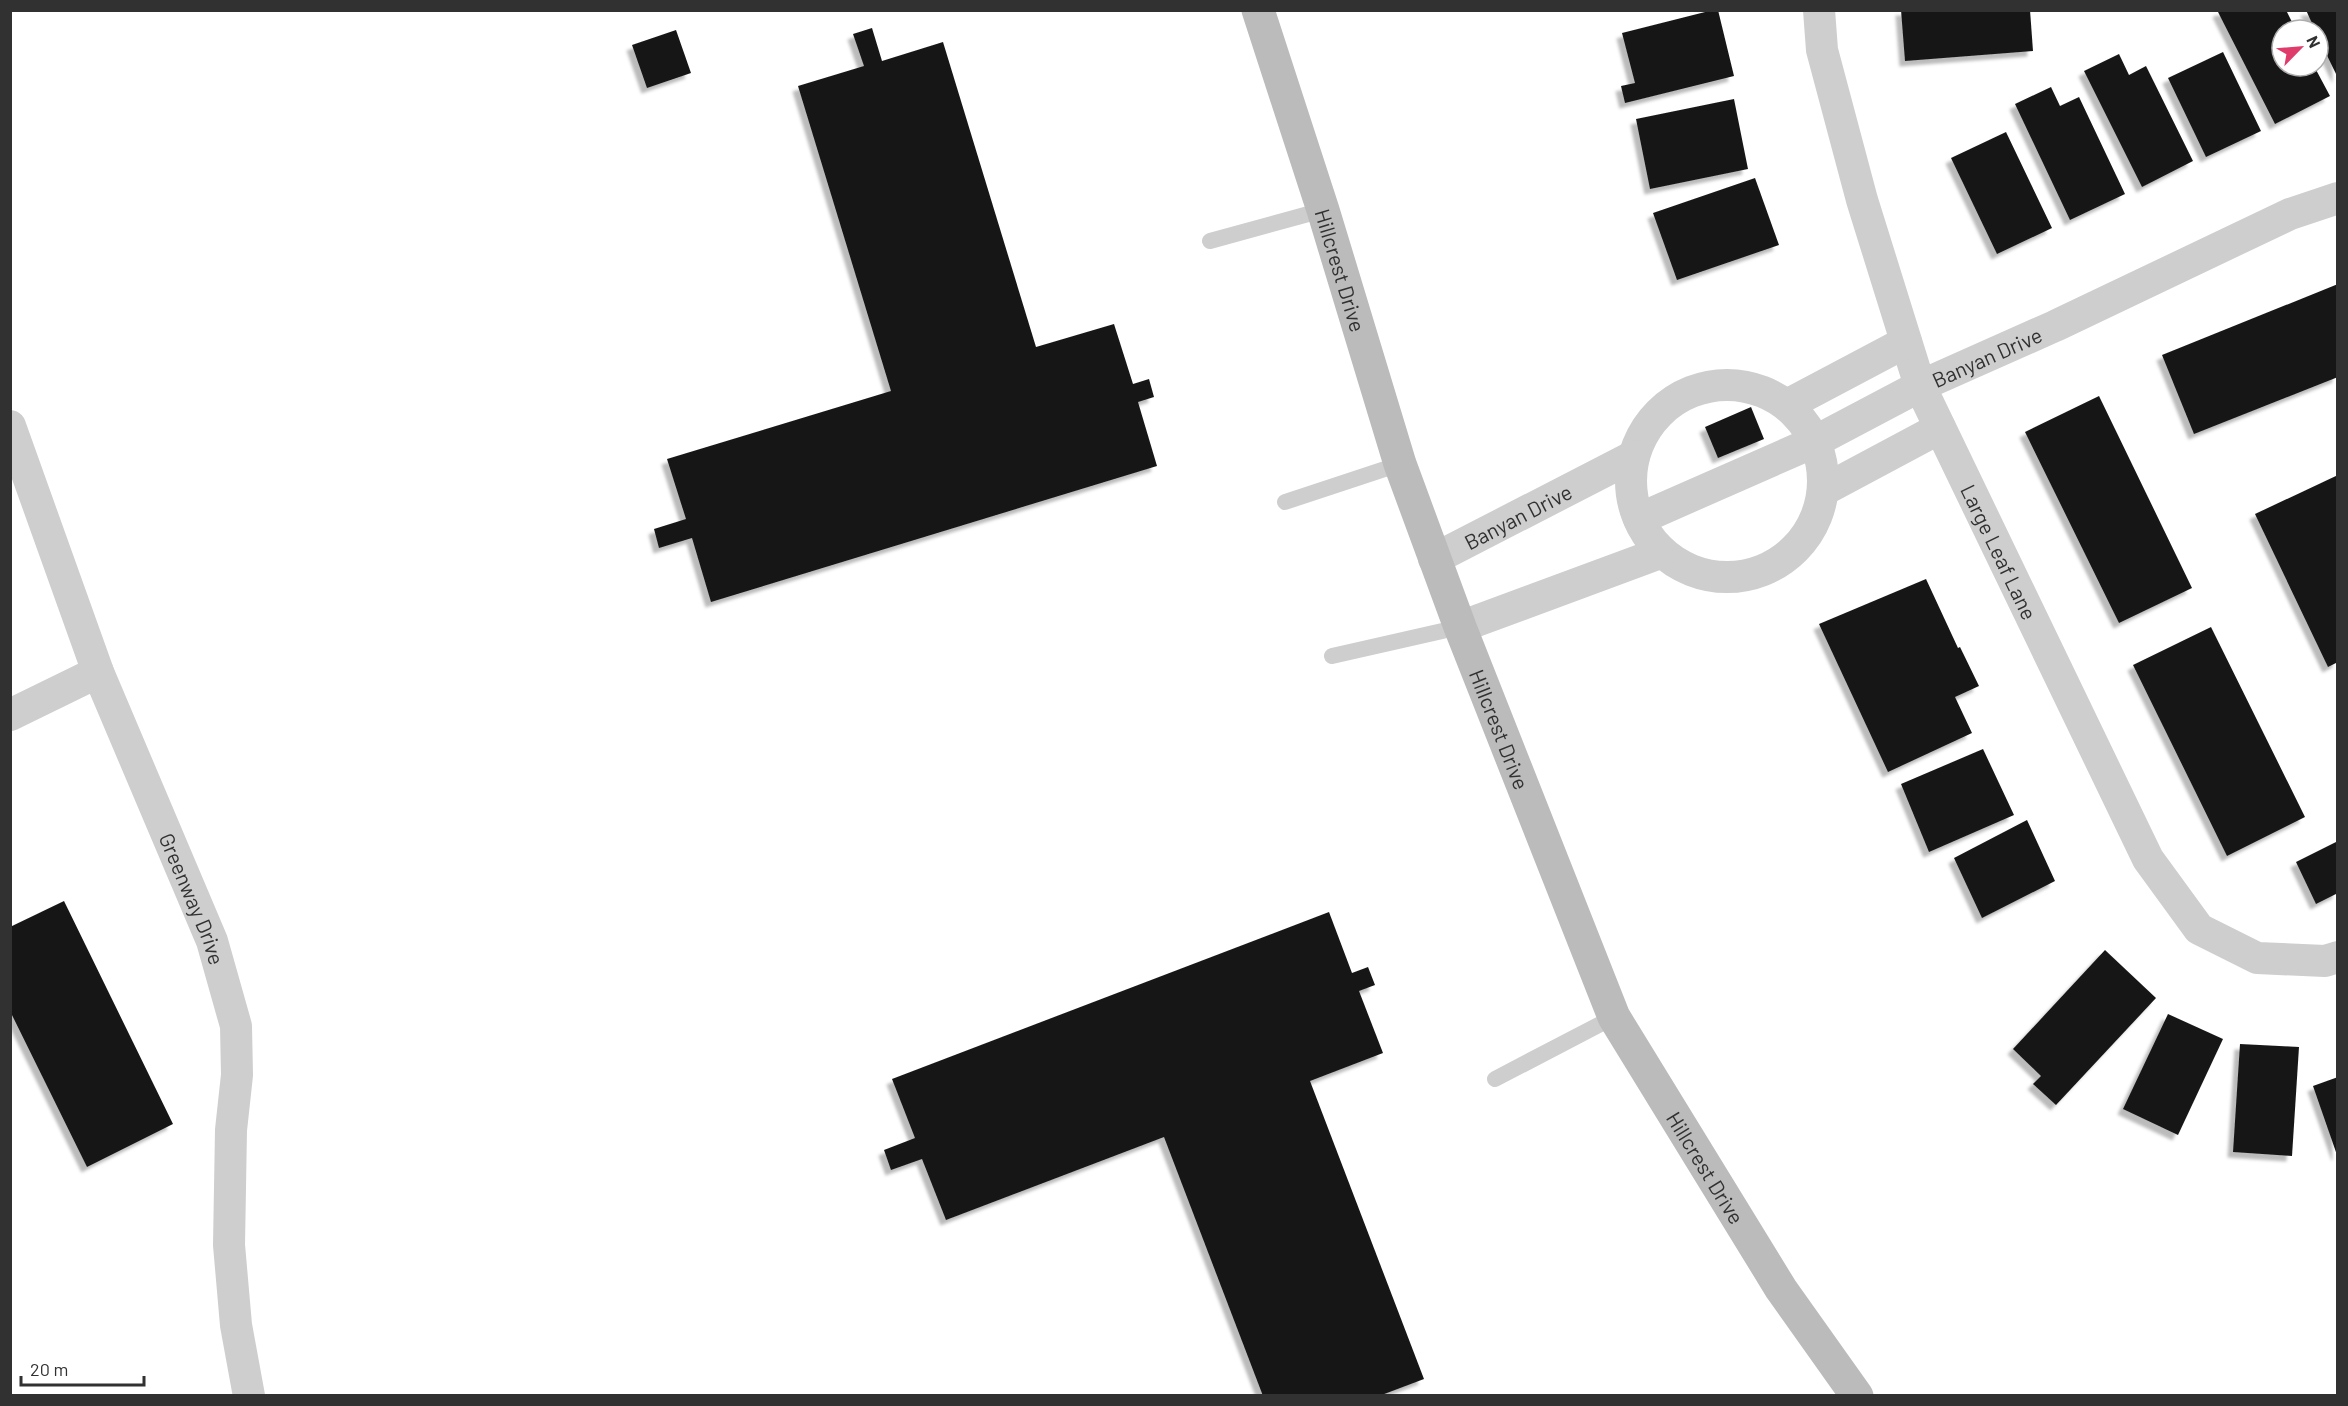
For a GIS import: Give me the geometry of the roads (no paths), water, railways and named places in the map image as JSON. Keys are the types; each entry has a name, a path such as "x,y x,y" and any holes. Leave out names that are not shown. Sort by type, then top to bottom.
{"street":[{"name":"Hillcrest Drive","path":"1258,10 1323,210 1400,464 1460,627 1614,1017 1781,1289 1857,1395"},
{"name":"Large Leaf Lane","path":"1819,10 1822,50 1862,200 1920,386 2148,859 2199,929 2258,958 2325,962 2337,957"},
{"name":"Banyan Drive","path":"1639,519 1814,442 1920,386 2055,326 2290,214 2337,198"},
{"path":"1787,405 1906,342"},
{"path":"1728,384 1759,389 1787,405 1809,429 1814,442 1821,458 1824,490 1815,520 1798,547 1773,566 1743,576 1711,576 1681,566 1660,553 1639,519 1631,488 1634,456 1647,427 1668,404 1696,389 1728,384"},
{"name":"Greenway Drive","path":"10,426 98,672 212,940 236,1026 237,1075 231,1130 229,1245 236,1325 249,1395"},
{"path":"1824,490 1940,428"},
{"name":"Banyan Drive","path":"1434,559 1634,456"},
{"path":"1460,627 1660,553"},
{"path":"10,715 98,672"}],"lane":[{"path":"1210,241 1323,210"},
{"path":"1285,502 1400,464"},
{"path":"1332,656 1460,627"},
{"path":"1495,1079 1614,1017"}]}
